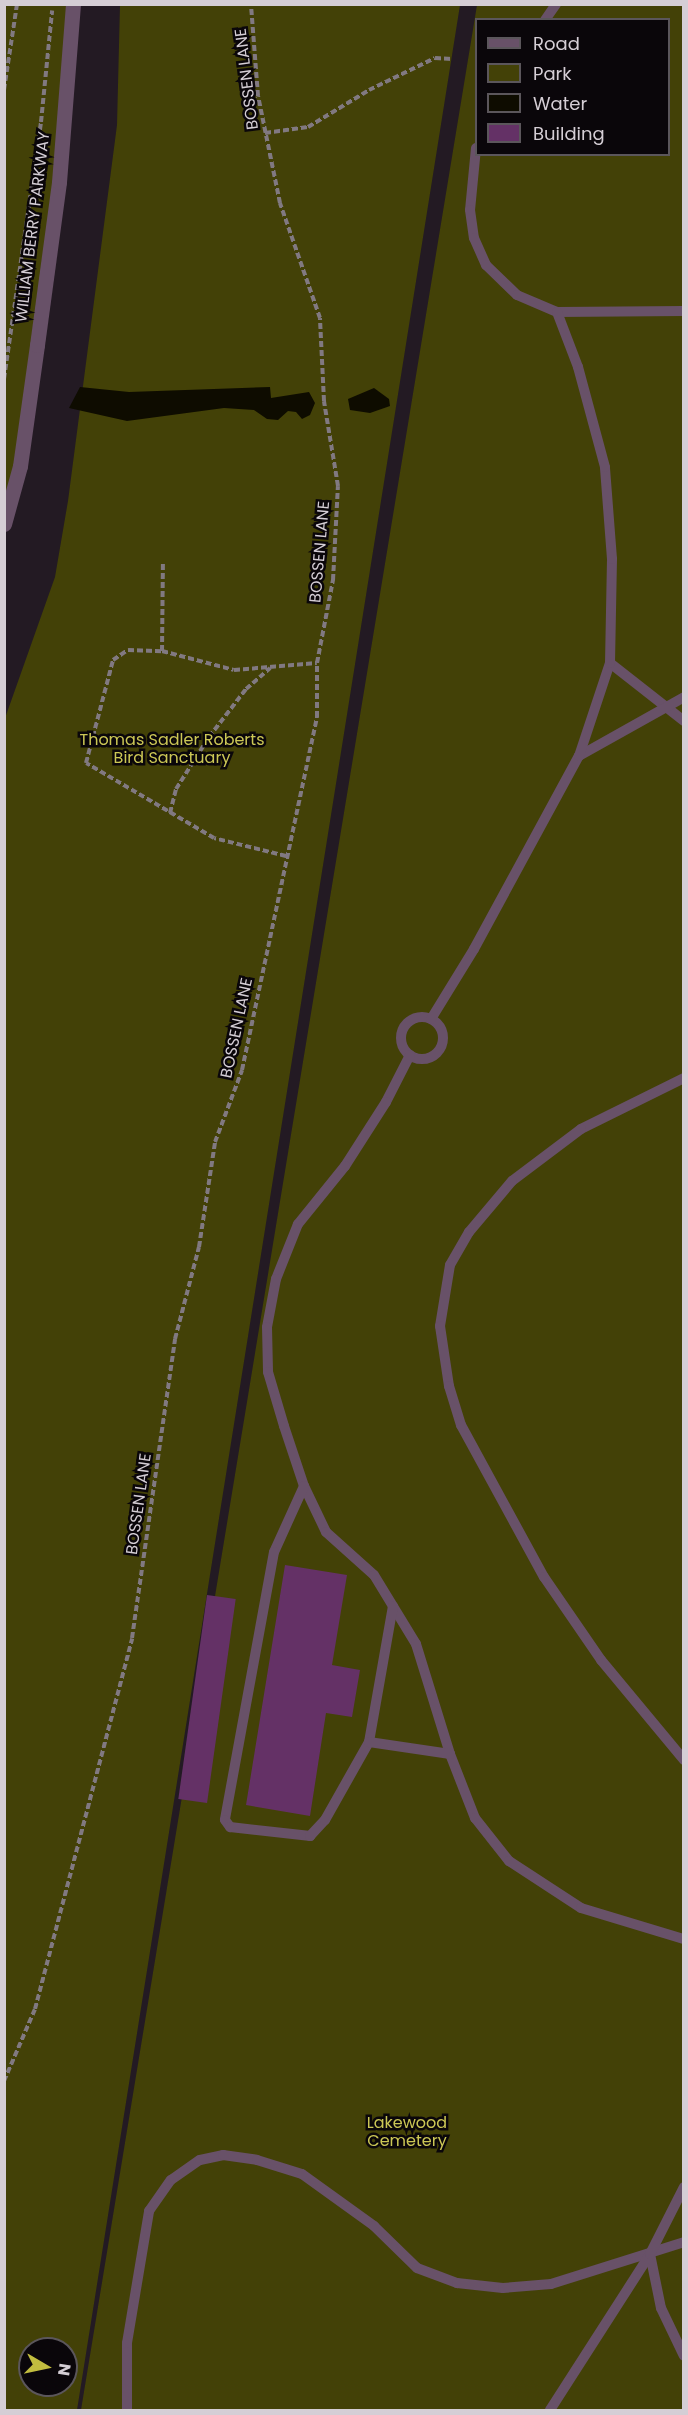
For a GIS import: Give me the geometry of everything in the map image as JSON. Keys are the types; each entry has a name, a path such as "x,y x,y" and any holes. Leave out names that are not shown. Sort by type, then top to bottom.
{"street":[{"name":"WILLIAM BERRY PARKWAY","path":"4,524 20,466 59,182 73,4"}],"lane":[{"path":"546,18 556,4"},
{"path":"476,156 470,210 474,238 486,265 518,295 557,312 684,311"},
{"path":"431,1019 474,949 579,756 610,663 612,559 605,467 578,367 557,312"},
{"path":"610,663 666,704 684,721"},
{"path":"579,756 666,704 684,697"},
{"path":"431,1019 442,1035 440,1048 423,1058 410,1055 402,1044 402,1030 411,1020 431,1019"},
{"path":"410,1055 386,1102 345,1166 298,1224 276,1279 267,1327 268,1372 304,1486 327,1532 374,1575 416,1644 450,1754 475,1818 509,1861 581,1908 684,1940"},
{"path":"684,1078 581,1129 512,1181 469,1232 450,1265 440,1326 449,1386 461,1425 543,1577 601,1660 684,1760"},
{"path":"304,1486 274,1552 225,1820 230,1827 310,1836 325,1820 369,1742 393,1606"},
{"path":"369,1742 450,1754"},
{"path":"127,2410 127,2343 149,2211 171,2180 200,2160 223,2156 257,2160 302,2174 374,2226 417,2268 457,2283 502,2288 551,2284 684,2242"},
{"path":"550,2410 650,2254 684,2187"},
{"path":"650,2254 661,2308 684,2356"}],"path":[{"path":"4,90 17,4"},
{"path":"4,379 41,122 52,4"},
{"name":"BOSSEN LANE","path":"4,2081 35,2009 132,1638 175,1339 199,1246 215,1142 242,1070 317,717 317,663 333,580 338,486 324,401 320,318 280,203 258,96 251,4"},
{"path":"266,133 308,128 369,90 435,58 452,60"},
{"path":"162,651 163,562"},
{"path":"286,856 214,838 86,764 113,660 128,650 162,651 234,670 317,663"},
{"path":"170,813 176,789 209,737 246,689 270,667"}],"green space":[{"path":"5,5 73,5 59,182 5,524"},
{"name":"Thomas Sadler Roberts Bird Sanctuary","path":"120,5 460,5 77,2410 5,2410 4,721 55,577 68,501 117,125"},
{"name":"Lakewood Cemetery","path":"477,5 683,5 683,2410 81,2410"}],"water":[{"path":"80,387 129,392 270,387 271,398 309,392 315,403 310,415 302,419 296,412 288,411 278,420 267,419 254,410 224,408 127,421 69,408"},
{"path":"374,388 389,399 390,406 370,413 350,410 348,399"}],"building":[{"path":"285,1565 347,1575 332,1665 360,1670 352,1717 326,1713 310,1816 246,1805"},
{"path":"207,1595 236,1599 207,1803 178,1799"}]}
